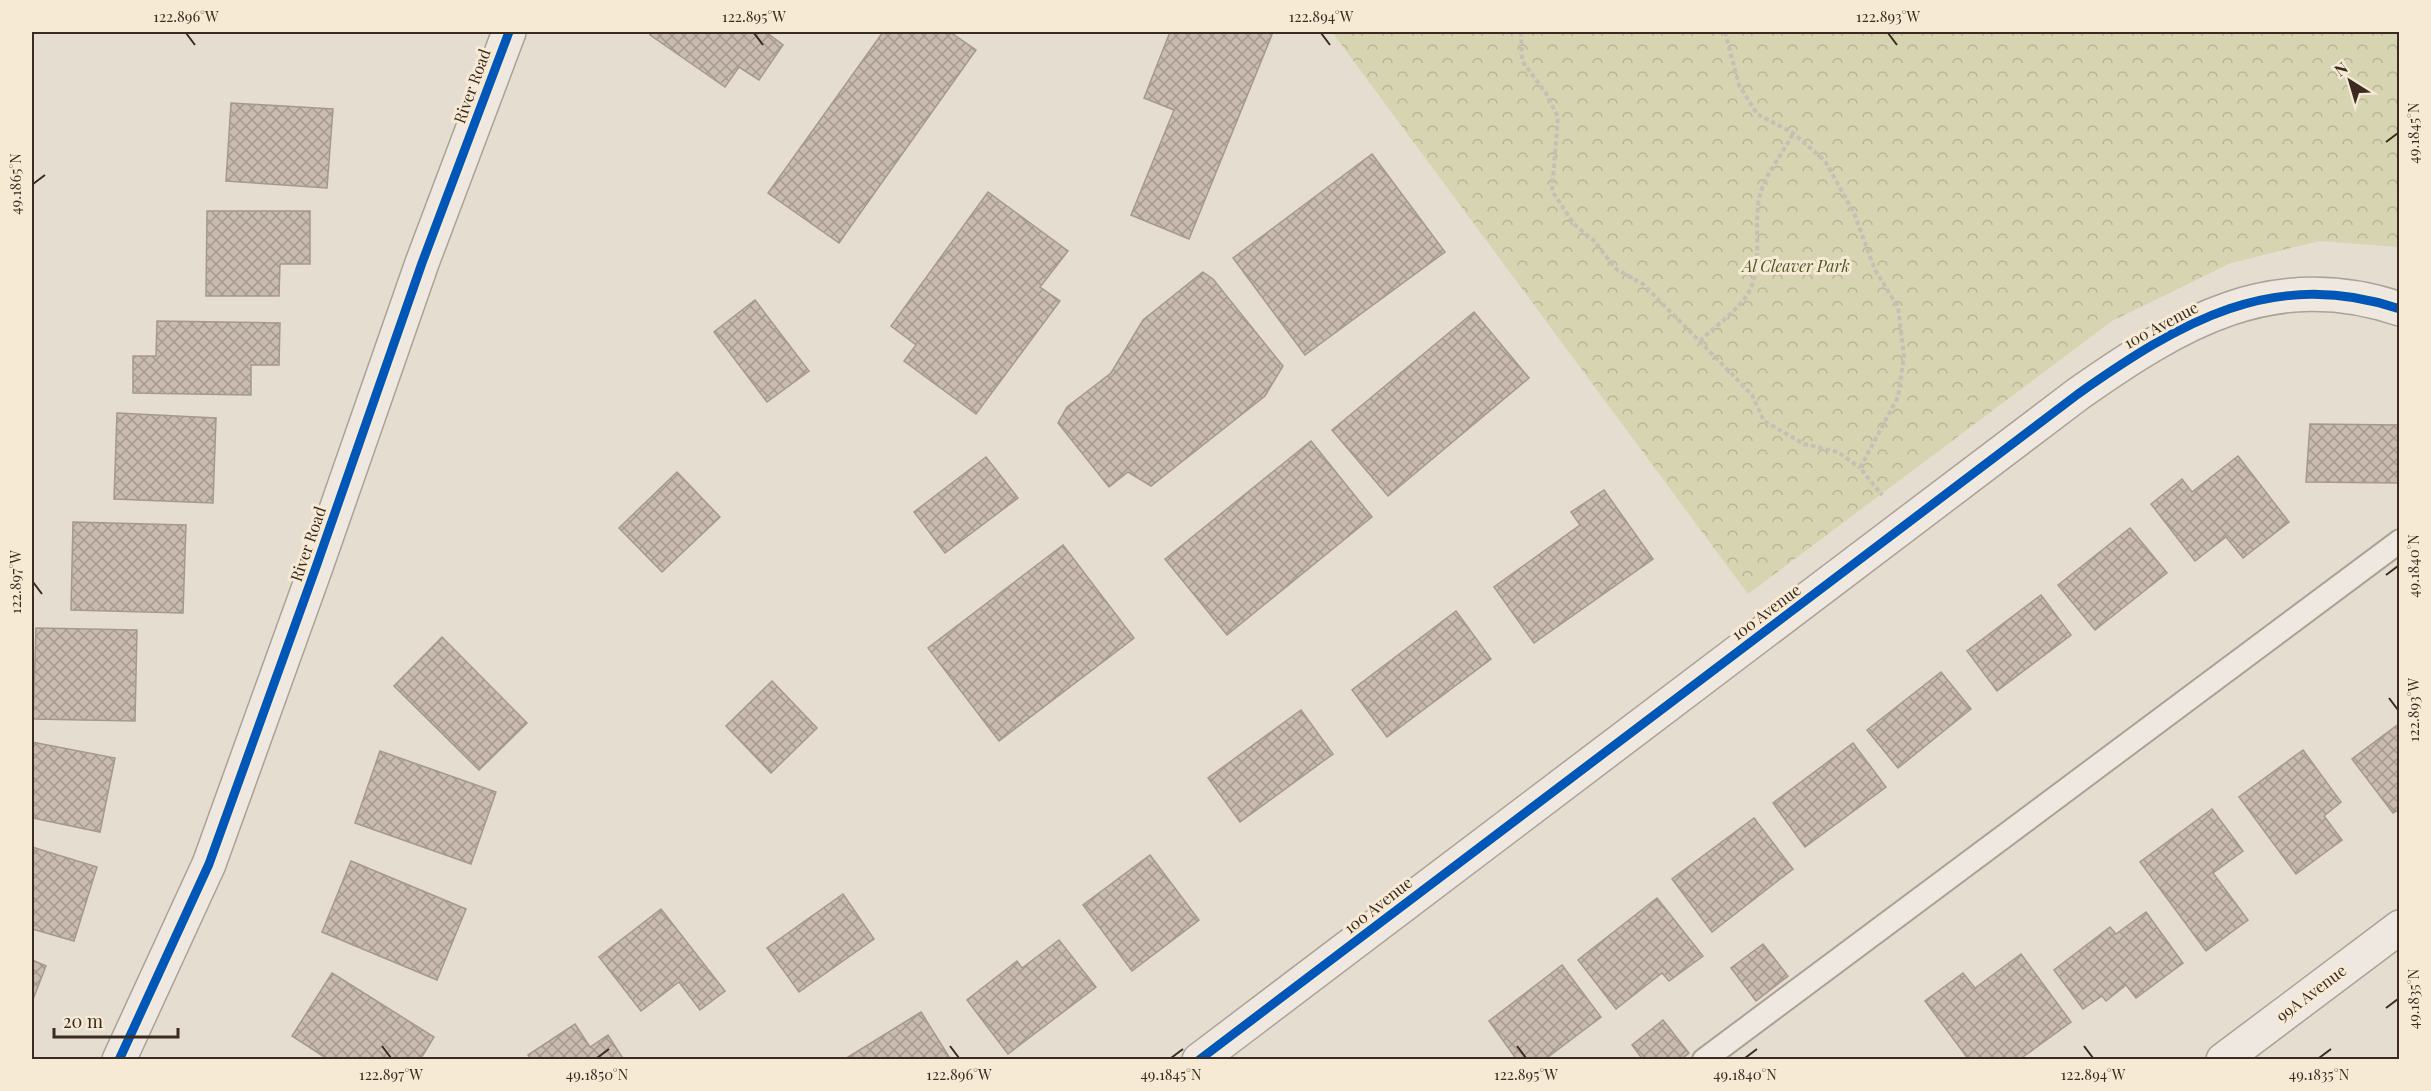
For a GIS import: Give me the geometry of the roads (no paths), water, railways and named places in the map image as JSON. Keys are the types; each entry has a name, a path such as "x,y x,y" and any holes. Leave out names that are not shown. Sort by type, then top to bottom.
{"street":[{"name":"River Road","path":"119,1059 209,864 422,263 509,32"},
{"name":"100 Avenue","path":"1199,1059 2070,400 2144,349 2187,326 2260,299 2308,293 2353,297 2397,308"},
{"name":"99A Avenue","path":"2223,1059 2400,927"}],"lane":[{"path":"1704,1059 2400,541"}],"park label":[{"name":"Al Cleaver Park","path":"1796,266"}]}
